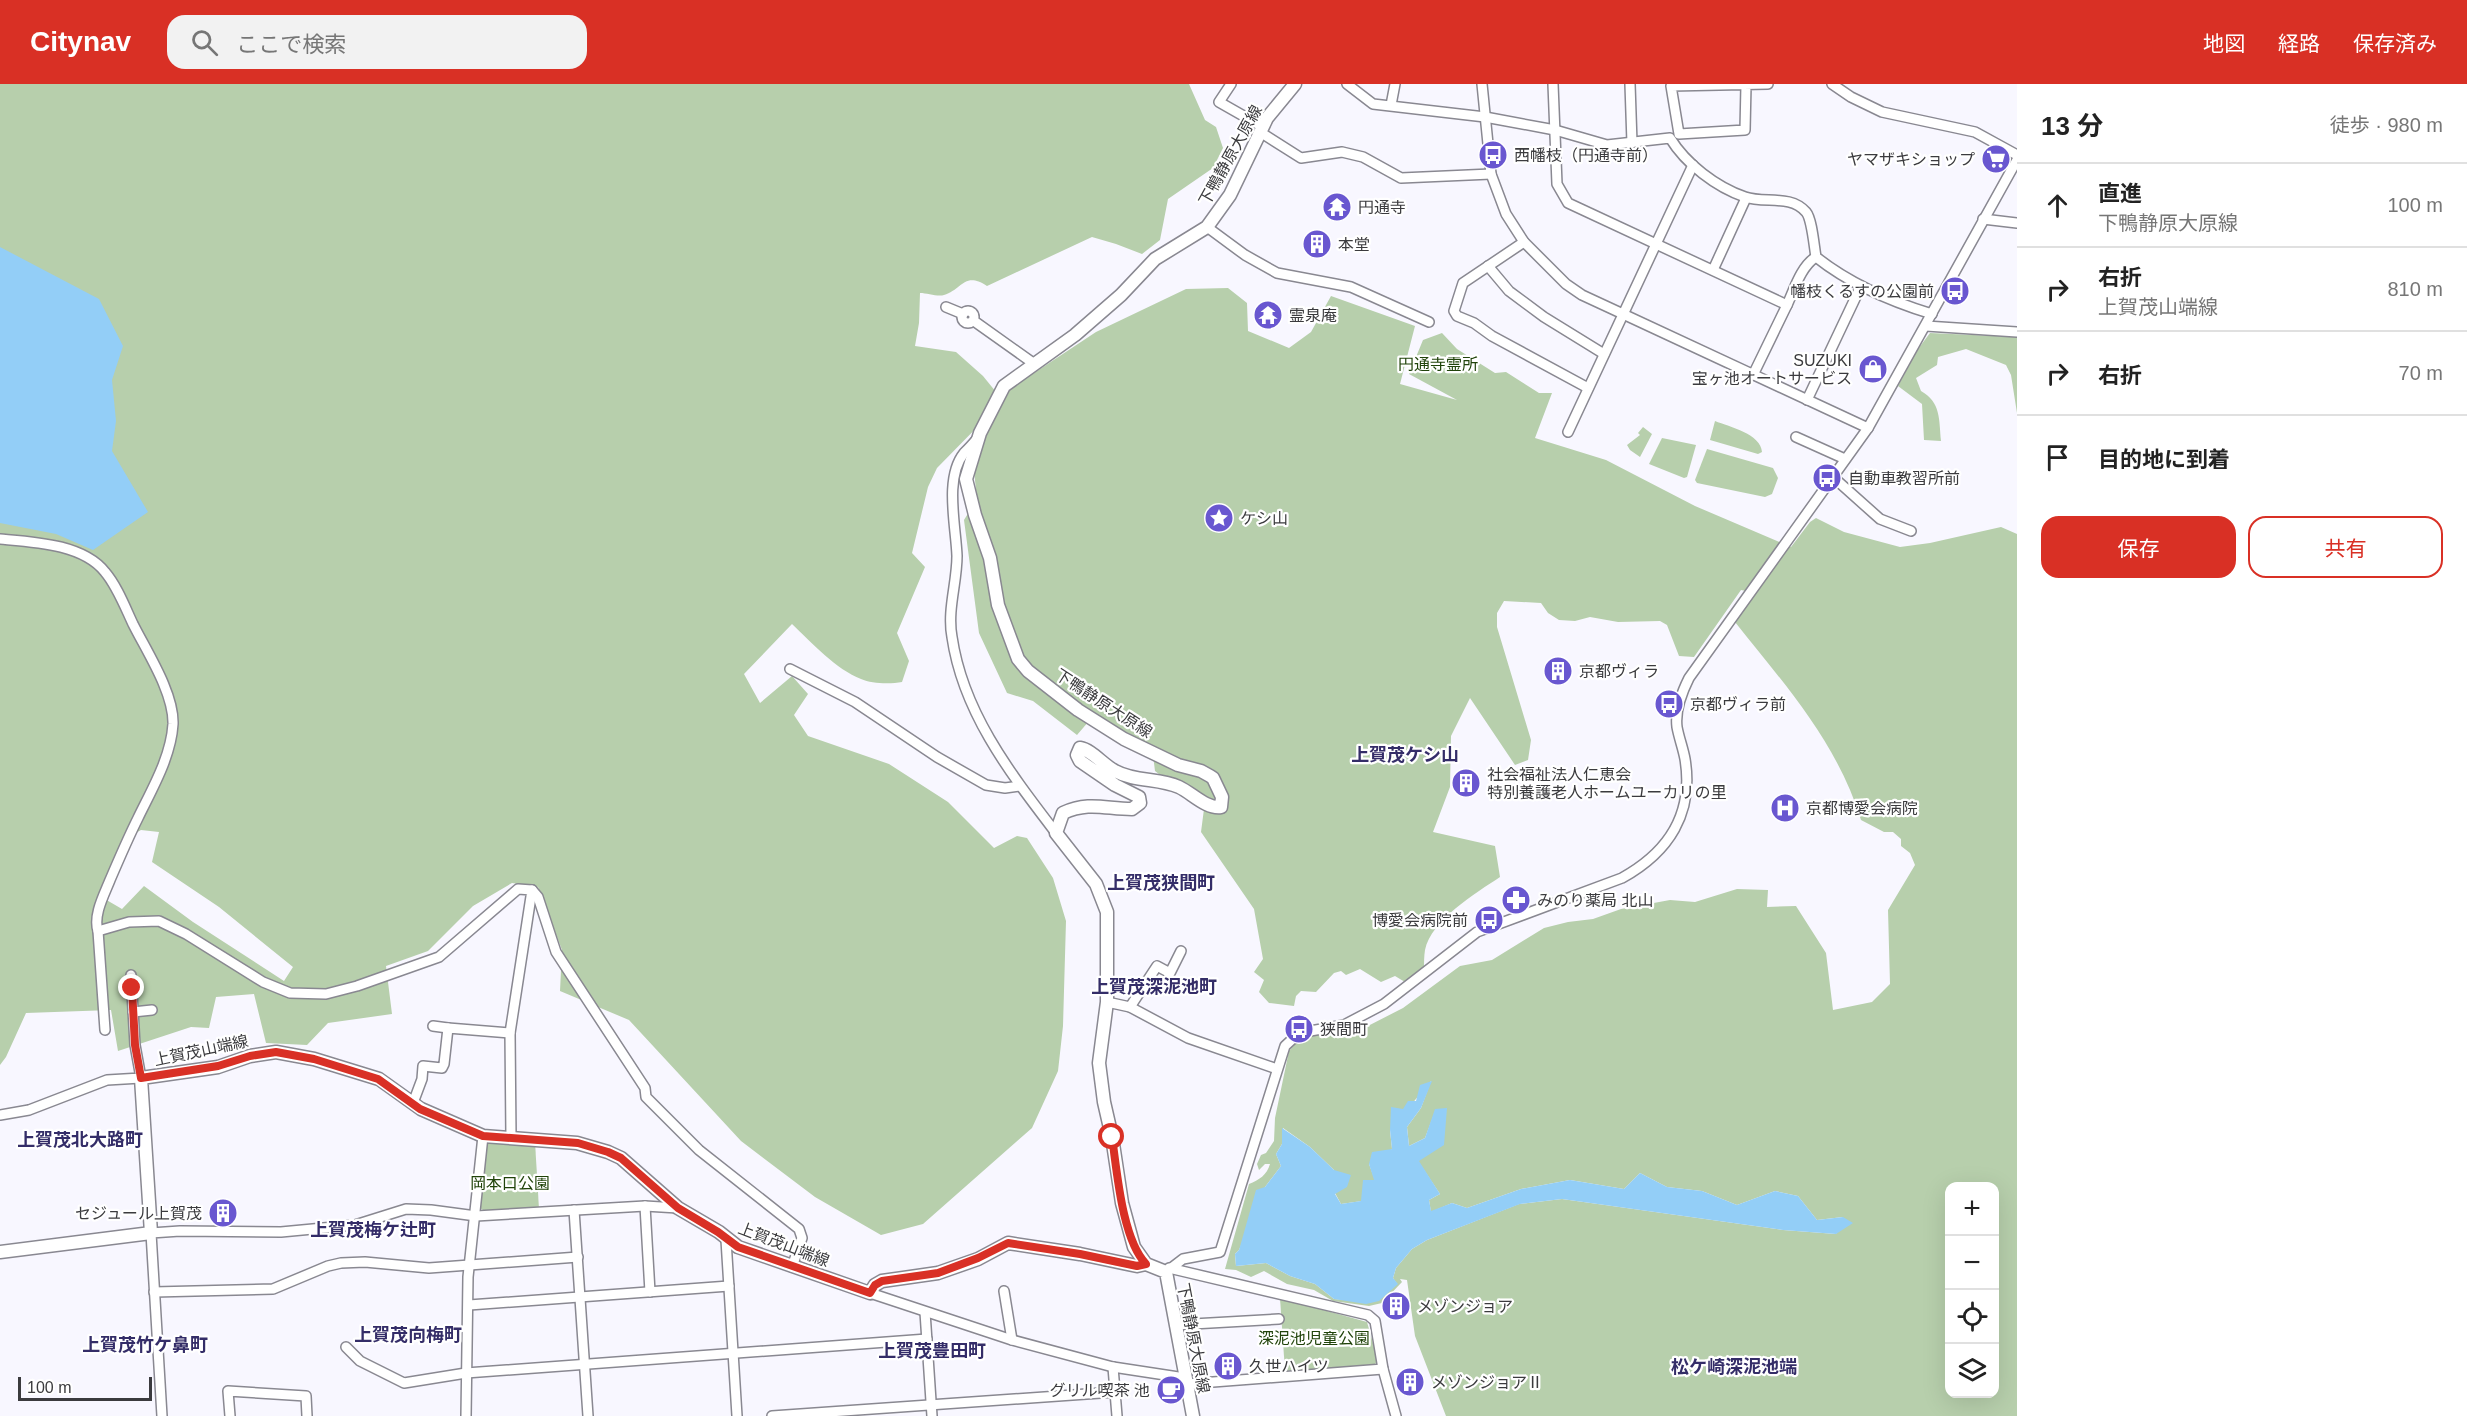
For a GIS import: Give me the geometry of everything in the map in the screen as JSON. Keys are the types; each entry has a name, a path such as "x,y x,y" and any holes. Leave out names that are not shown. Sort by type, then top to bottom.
{"main road":[{"name":"下鴨静原大原線","path":"1056,833 1063,813 1071,810 1098,805 1132,809 1140,803 1139,797 1115,785 1080,761 1077,755 1080,748 1089,751 1117,772 1132,778 1173,785 1210,806 1221,807 1222,797 1210,776 1168,762 1078,710 1028,671 1018,659 998,605 990,558 967,487 968,470 977,439 1004,386 1076,335 1121,295 1155,259 1207,226 1230,195 1261,130 1282,96 1295,84"},
{"path":"870,1293 875,1285 882,1281 938,1273 978,1258 1008,1243 1080,1254 1137,1266 1146,1264 1134,1247 1122,1203 1099,1063 1107,1002 1107,912 1096,884 1056,833"},
{"name":"上賀茂山端線","path":"151,1233 141,1078 218,1066 243,1058 276,1052 314,1059 378,1079 420,1109 483,1136 578,1143 608,1152 621,1158 678,1208 738,1247 870,1293"},
{"path":"0,1252 151,1233"},
{"name":"下鴨静原大原線","path":"1146,1264 1168,1270 1175,1324 1193,1416"}],"street":[{"path":"1231,84 1219,102 1301,158 1341,152 1363,157 1401,177 1491,174"},
{"path":"1347,84 1373,104 1485,117 1555,130 1607,145 1745,130 1746,85"},
{"path":"1392,105 1395,84"},
{"path":"1482,84 1491,174 1506,214 1524,242 1566,284 1582,295 1868,428"},
{"path":"1553,84 1557,184 1568,203 1787,306"},
{"path":"1630,84 1632,143"},
{"path":"1768,84 1671,86 1678,152 1718,184 1746,198 1790,202 1798,205 1808,214 1816,257 1835,272 1889,300 1906,308 1932,314"},
{"path":"1832,84 1851,97 1882,112 1975,132 2017,154"},
{"path":"1168,1270 1183,1259 1220,1252 1285,1046 1299,1033 1330,1029 1358,1018 1384,1004 1477,932 1622,878 1643,865 1671,838 1684,807 1686,762 1677,726 1680,699 1685,686 1696,666 1785,546 1868,428 2017,160"},
{"path":"1568,432 1693,165"},
{"path":"1713,270 1746,198"},
{"path":"1983,219 2017,223"},
{"path":"1207,226 1245,255 1277,273 1351,287 1429,322"},
{"path":"1524,242 1463,284 1454,311 1457,316 1474,323 1492,336 1588,388"},
{"path":"1753,375 1804,269 1810,260 1816,257"},
{"path":"1488,266 1509,291 1544,318 1604,354"},
{"path":"1807,400 1861,286"},
{"path":"946,307 963,314 972,312 975,317 974,321 1034,363"},
{"path":"1926,326 2017,332"},
{"path":"1796,437 1845,459"},
{"path":"977,439 963,454 951,485 957,559 950,612 952,638 974,709 989,739 1020,786 1056,833"},
{"path":"1833,477 1880,519 1911,531"},
{"path":"0,539 75,551 95,562 106,573 122,602 163,684 172,710 173,726 162,767 126,841 104,894 96,922 105,1030"},
{"path":"790,669 855,702 937,757 986,785 1005,788 1020,786"},
{"path":"98,931 129,922 159,921 186,934 263,982 290,993 326,994 367,983 440,957 518,888 532,890 538,897 556,952 645,1088 646,1097 699,1150 799,1229 802,1238 792,1267"},
{"path":"511,1137 510,1033 532,890"},
{"path":"1130,1007 1157,966 1170,973 1181,951"},
{"path":"0,1115 29,1110 107,1080 141,1078 135,1045 131,975"},
{"path":"1107,1002 1130,1007 1188,1038 1277,1069"},
{"path":"133,1012 152,1010"},
{"path":"433,1026 510,1033"},
{"path":"413,1103 422,1079 423,1066 442,1068 444,1064 448,1028"},
{"path":"466,1416 470,1265 483,1136"},
{"path":"645,1206 650,1292"},
{"path":"162,1416 151,1233 180,1231 250,1233 302,1230 355,1225 406,1209 476,1216 645,1206 678,1208"},
{"path":"574,1210 588,1416"},
{"path":"726,1240 737,1416"},
{"path":"154,1292 273,1289 328,1266 341,1263 365,1262 429,1268 578,1257"},
{"path":"1168,1270 1368,1315 1375,1321 1383,1369 1396,1416"},
{"path":"468,1305 729,1286"},
{"path":"1004,1291 1012,1340"},
{"path":"870,1293 1012,1340 1113,1367 1186,1381 1383,1369"},
{"path":"925,1312 932,1416"},
{"path":"1175,1324 1279,1319"},
{"path":"346,1347 360,1360 404,1383 466,1373 927,1339"},
{"path":"1113,1367 1117,1416"},
{"path":"230,1416 228,1391 306,1396 307,1416"},
{"path":"772,1416 1115,1392"}],"green space":[{"path":"0,84 1189,84 1205,120 1216,127 1223,148 1213,168 1168,199 1160,240 1142,254 1092,237 987,286 973,280 944,295 920,293 919,323 915,346 956,352 983,376 996,392 991,413 937,468 928,487 912,553 925,567 897,633 909,661 902,682 876,683 852,675 825,655 792,624 744,674 760,703 792,676 808,694 794,715 808,736 889,764 948,802 994,848 1017,836 1027,838 1053,878 1066,921 1063,1026 1058,1071 1032,1128 923,1224 881,1235 815,1197 741,1141 629,1020 560,991 562,950 538,887 512,883 473,906 428,951 386,966 392,1014 328,1023 307,1045 266,1043 254,994 216,997 209,1028 191,1027 118,1051 111,1010 26,1013 0,1065","holes":["141,830 159,832 152,862 219,907 293,967 284,981 193,922 144,886 122,909 98,895 124,840"]},
{"name":"円通寺霊所","path":"1228,288 1247,303 1248,331 1289,348 1311,332 1331,296 1415,326 1400,384 1457,400 1409,374 1423,340 1442,333 1457,349 1495,373 1506,372 1539,393 1552,393 1535,438 1606,460 1695,506 1791,547 1810,522 1816,518 1844,532 1900,547 1930,543 2001,527 2017,534 2017,1416 1446,1416 1415,1336 1407,1280 1400,1279 1402,1282 1382,1303 1369,1306 1333,1301 1314,1290 1287,1284 1264,1271 1251,1277 1236,1270 1225,1269 1249,1184 1262,1177 1270,1164 1265,1164 1259,1170 1257,1164 1261,1155 1266,1153 1274,1141 1275,1118 1289,1051 1296,1043 1308,1036 1362,1029 1403,1008 1460,966 1492,960 1544,928 1593,919 1621,909 1670,900 1695,902 1737,889 1768,890 1767,907 1796,906 1826,953 1833,1010 1872,1002 1890,984 1888,910 1915,865 1910,853 1901,846 1901,839 1893,832 1884,832 1861,820 1851,792 1824,740 1791,692 1735,622 1756,593 1741,590 1694,657 1679,656 1667,625 1660,621 1618,622 1590,617 1575,621 1559,620 1548,613 1541,603 1504,601 1497,613 1497,627 1531,740 1528,760 1515,765 1470,698 1451,736 1450,787 1433,832 1495,846 1500,877 1467,899 1445,918 1429,939 1425,950 1424,969 1405,982 1395,976 1381,982 1360,969 1346,975 1341,971 1334,973 1316,992 1301,991 1296,996 1294,1006 1269,1003 1259,992 1264,980 1254,972 1263,959 1254,909 1201,832 1204,809 1155,771 1152,747 1095,714 1077,735 1033,701 1007,693 979,633 964,520 977,499 974,471 979,450 1015,380 1031,375 1096,332 1186,289","holes":["1431,1081 1421,1108 1407,1127 1409,1146 1425,1138 1436,1109 1418,1161 1440,1194 1429,1200 1431,1212 1452,1203 1467,1208 1521,1189 1570,1180 1624,1189 1640,1173 1667,1187 1702,1191 1737,1205 1775,1191 1798,1196 1817,1220 1843,1217 1836,1234 1783,1230 1562,1199 1519,1204 1427,1240 1412,1249 1396,1268 1393,1278 1397,1284 1348,1300 1334,1299 1315,1284 1290,1276 1266,1263 1236,1266 1235,1254 1239,1250 1265,1187 1281,1166 1276,1154 1282,1144 1283,1128 1310,1147 1334,1170 1335,1193 1341,1204 1362,1201 1375,1180 1369,1164 1392,1149 1390,1130"]},
{"path":"1930,333 2017,337 2017,413 2011,375 2006,365 1966,349 1938,357 1937,365 1916,378 1921,391 1928,395 1936,406 1939,419 1941,441 1924,440 1922,404 1898,386 1918,349"},
{"path":"1715,421 1751,436 1756,440 1762,452 1758,454 1710,440"},
{"path":"1643,427 1652,434 1640,457 1627,445 1640,435 1638,433"},
{"path":"1662,438 1696,445 1687,477 1684,478 1649,464"},
{"path":"1707,449 1773,468 1778,478 1772,494 1765,497 1697,483 1695,480"},
{"name":"岡本口公園","path":"488,1139 535,1142 539,1209 486,1212 480,1208"},
{"name":"深泥池児童公園","path":"1280,1298 1367,1322 1378,1361 1373,1366 1285,1371"}],"water":[{"path":"0,247 99,299 123,346 112,380 116,421 112,451 148,512 93,550 56,534 0,523"},
{"path":"1432,1081 1421,1108 1407,1127 1409,1146 1425,1138 1435,1109 1447,1108 1444,1145 1419,1161 1440,1194 1429,1200 1431,1211 1452,1203 1467,1208 1521,1189 1570,1180 1624,1189 1640,1173 1667,1187 1702,1191 1737,1205 1775,1191 1798,1196 1817,1220 1843,1217 1853,1223 1836,1234 1783,1230 1562,1199 1520,1204 1427,1240 1412,1249 1396,1268 1393,1278 1398,1284 1379,1301 1366,1304 1334,1299 1315,1284 1290,1276 1266,1263 1236,1266 1235,1254 1239,1250 1256,1190 1265,1187 1281,1166 1276,1154 1282,1144 1282,1128 1310,1147 1334,1170 1351,1175 1347,1187 1335,1194 1341,1204 1361,1201 1363,1180 1374,1180 1369,1164 1372,1152 1392,1149 1391,1107 1403,1109 1408,1101 1416,1101 1420,1085"}],"place":[{"name":"西幡枝（円通寺前）","path":"1493,155"},
{"name":"ヤマザキショップ","path":"1996,159"},
{"name":"円通寺","path":"1337,207"},
{"name":"本堂","path":"1317,244"},
{"name":"幡枝くるすの公園前","path":"1955,291"},
{"name":"霊泉庵","path":"1268,315"},
{"name":"SUZUKI 宝ヶ池オートサービス","path":"1873,369"},
{"name":"自動車教習所前","path":"1827,478"},
{"name":"ケシ山","path":"1219,518"},
{"name":"京都ヴィラ","path":"1558,671"},
{"name":"京都ヴィラ前","path":"1669,704"},
{"name":"社会福祉法人仁恵会 特別養護老人ホームユーカリの里","path":"1466,783"},
{"name":"京都博愛会病院","path":"1785,808"},
{"name":"みのり薬局 北山","path":"1516,900"},
{"name":"博愛会病院前","path":"1489,920"},
{"name":"狭間町","path":"1299,1029"},
{"name":"セジュール上賀茂","path":"223,1213"},
{"name":"メゾンジョア","path":"1396,1306"},
{"name":"久世ハイツ","path":"1228,1366"},
{"name":"メゾンジョアⅡ","path":"1410,1382"},
{"name":"グリル喫茶 池","path":"1171,1390"}],"district":[{"name":"上賀茂ケシ山","path":"1405,755"},
{"name":"上賀茂狭間町","path":"1161,883"},
{"name":"上賀茂深泥池町","path":"1154,987"},
{"name":"上賀茂北大路町","path":"80,1140"},
{"name":"上賀茂梅ケ辻町","path":"373,1230"},
{"name":"上賀茂向梅町","path":"408,1335"},
{"name":"上賀茂竹ケ鼻町","path":"145,1345"},
{"name":"上賀茂豊田町","path":"932,1351"},
{"name":"松ケ崎深泥池端","path":"1734,1367"}],"route":[{"path":"132,988 135,1045 141,1078 218,1066 250,1056 276,1052 314,1059 378,1079 390,1085 420,1109 483,1136 578,1143 608,1152 621,1158 678,1208 738,1247 870,1293 875,1285 882,1281 938,1273 978,1258 1008,1243 1080,1254 1137,1266 1146,1264 1134,1247 1122,1203 1112,1137"}]}
